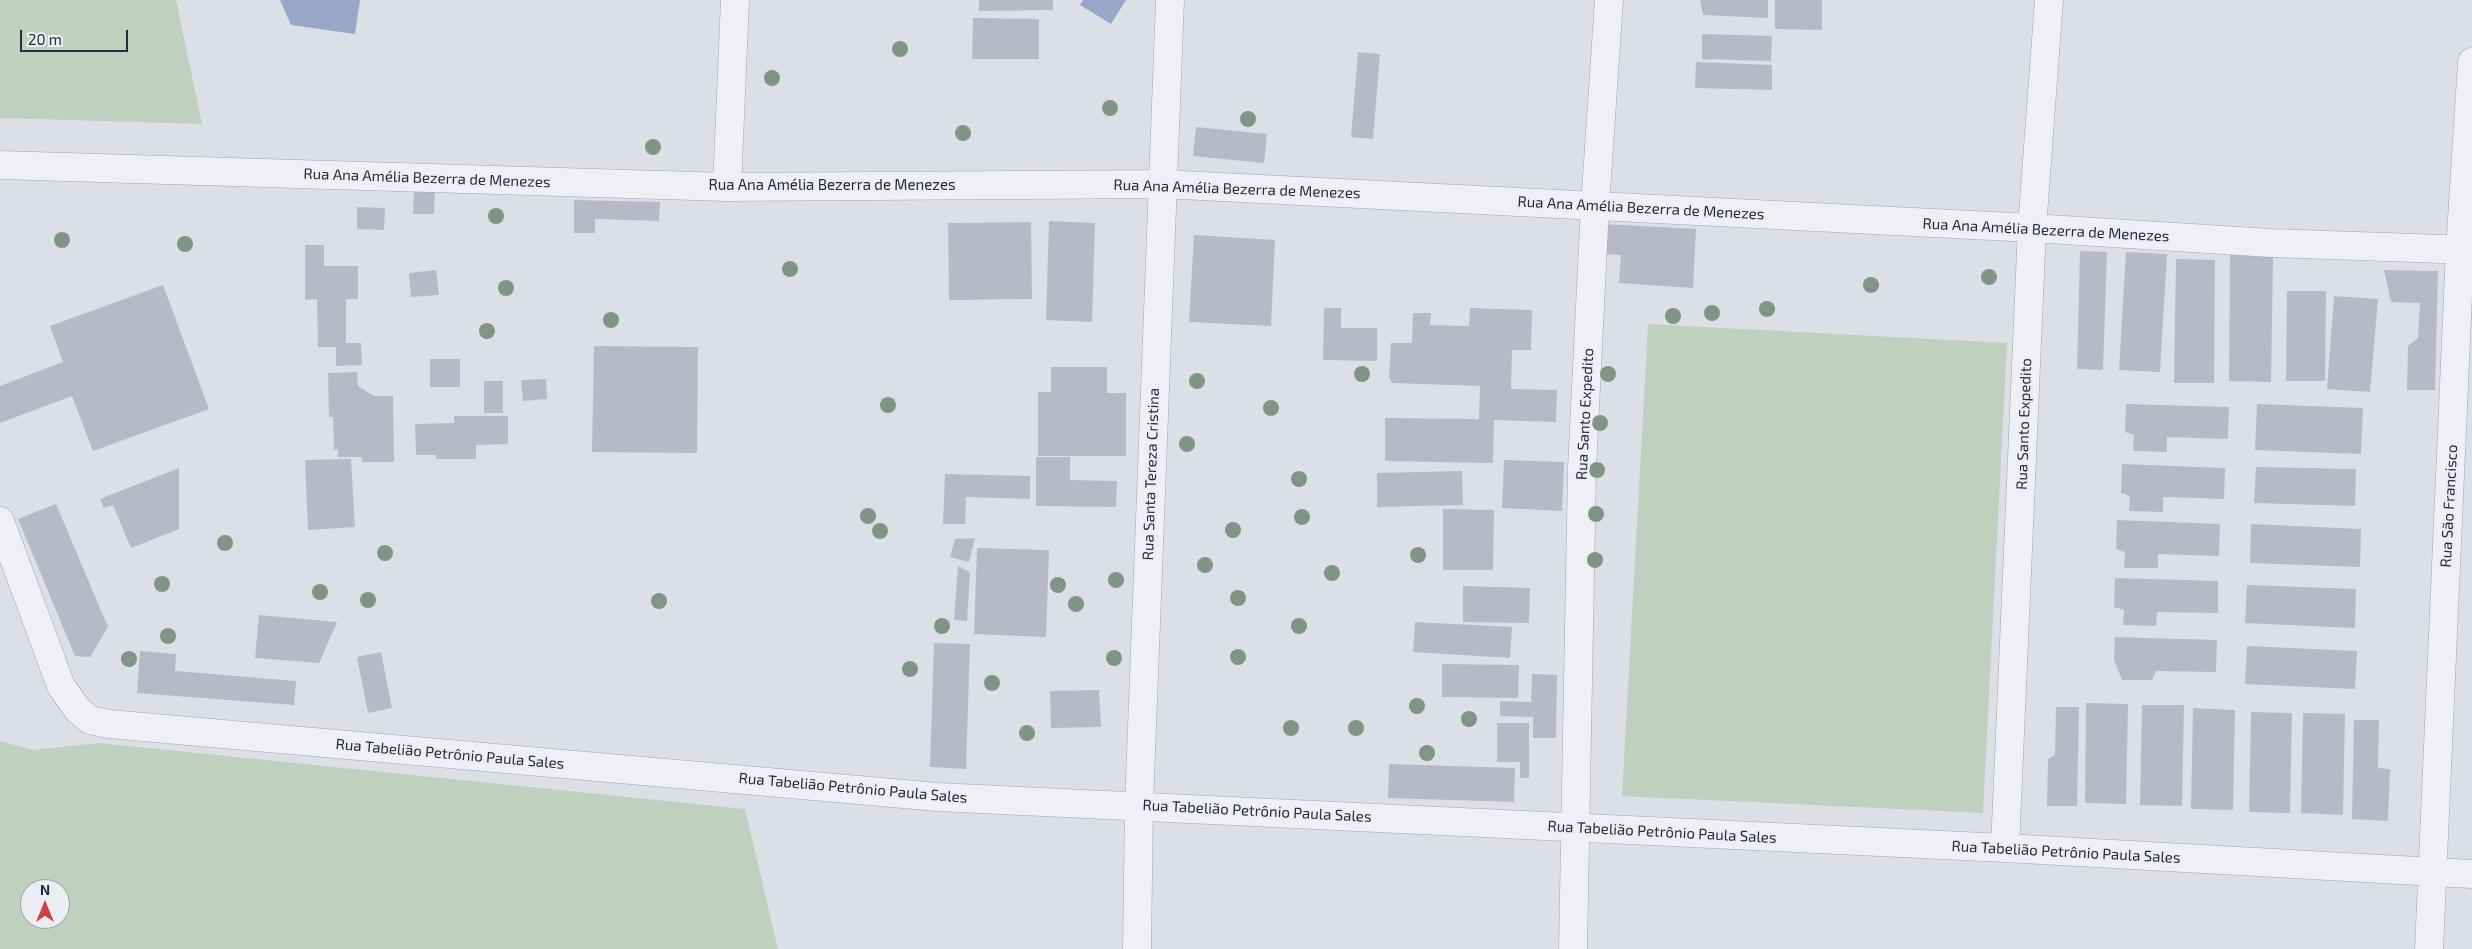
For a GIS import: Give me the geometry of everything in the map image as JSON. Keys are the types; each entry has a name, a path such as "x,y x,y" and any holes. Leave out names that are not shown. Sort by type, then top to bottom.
{"street":[{"path":"727,187 735,0"},
{"name":"Rua Santa Tereza Cristina","path":"1137,949 1139,805 1170,0"},
{"name":"Rua Santo Expedito","path":"1573,949 1577,828 1582,468 1595,206 1609,0"},
{"name":"Rua Santo Expedito","path":"2005,848 2032,228 2049,0"},
{"name":"Rua São Francisco","path":"2429,949 2466,250 2472,62"},
{"name":"Rua Ana Amélia Bezerra de Menezes","path":"0,166 727,187 1162,184 2032,228 2271,243 2466,250"},
{"name":"Rua Tabelião Petrônio Paula Sales","path":"0,521 61,686 78,710 90,720 109,724 938,797 1139,805 2005,848 2472,874"}],"green space":[{"path":"0,0 176,0 202,124 0,118"},
{"path":"1648,324 2007,343 1983,813 1622,796"},
{"path":"0,741 33,750 99,743 745,809 778,949 0,949"}],"water":[{"path":"280,0 360,0 355,34 291,25"},
{"path":"1083,0 1126,0 1111,24 1080,5"}],"building":[{"path":"979,0 1053,0 1053,10 979,11"},
{"path":"1700,0 1768,0 1768,18 1703,15"},
{"path":"1775,0 1822,0 1822,30 1775,29"},
{"path":"973,18 1039,19 1039,59 972,59"},
{"path":"1702,34 1772,36 1771,61 1702,59"},
{"path":"1358,52 1380,54 1373,139 1351,137"},
{"path":"1696,62 1772,65 1772,90 1695,88"},
{"path":"1196,127 1267,134 1264,163 1193,156"},
{"path":"414,188 435,188 434,214 413,214"},
{"path":"574,200 660,202 659,221 595,219 595,233 574,233"},
{"path":"357,207 385,208 384,230 357,229"},
{"path":"1049,221 1095,223 1092,322 1046,320"},
{"path":"1031,222 1032,299 949,300 948,223"},
{"path":"1603,224 1696,229 1693,288 1619,283 1621,255 1601,254"},
{"path":"1194,235 1275,240 1271,326 1189,322"},
{"path":"305,245 324,245 324,266 358,266 358,299 346,299 346,343 361,343 362,365 336,366 336,347 318,347 317,299 305,300"},
{"path":"2080,251 2107,252 2103,370 2077,369"},
{"path":"2126,252 2167,254 2160,372 2119,370"},
{"path":"2230,255 2273,256 2271,382 2229,381"},
{"path":"2176,259 2215,260 2214,383 2174,383"},
{"path":"436,270 439,295 411,297 409,273"},
{"path":"2384,270 2438,271 2435,390 2407,390 2408,346 2418,338 2420,303 2391,302"},
{"path":"163,285 209,409 93,451 72,396 0,423 0,386 63,362 50,326"},
{"path":"2287,291 2326,291 2325,381 2286,381"},
{"path":"2334,296 2378,299 2370,392 2327,389"},
{"path":"1324,308 1341,308 1341,328 1377,328 1377,361 1323,360"},
{"path":"1470,308 1532,310 1531,350 1512,350 1511,389 1557,390 1556,422 1494,420 1493,463 1385,461 1385,418 1479,419 1480,386 1392,383 1389,377 1391,343 1412,343 1413,313 1431,313 1430,325 1469,326"},
{"path":"594,346 698,347 697,453 592,452"},
{"path":"430,359 460,359 460,387 430,387"},
{"path":"1051,367 1107,367 1107,393 1126,393 1126,456 1038,456 1038,392 1051,392"},
{"path":"357,372 358,386 374,396 393,396 394,462 362,462 362,457 338,457 338,449 334,450 333,417 329,417 328,373"},
{"path":"546,379 547,399 523,401 521,380"},
{"path":"484,381 503,381 503,413 484,413"},
{"path":"2126,404 2229,407 2228,439 2167,437 2167,452 2133,451 2134,435 2125,432"},
{"path":"2257,404 2363,408 2361,454 2255,450"},
{"path":"454,416 508,416 508,444 476,445 476,459 436,459 436,455 416,455 415,424 454,423"},
{"path":"1036,457 1070,457 1070,480 1117,481 1116,507 1036,506"},
{"path":"351,459 355,527 308,530 305,460"},
{"path":"1504,460 1564,462 1562,511 1502,508"},
{"path":"2122,464 2225,468 2224,499 2163,497 2163,512 2129,511 2130,496 2121,493"},
{"path":"2256,467 2356,469 2355,506 2254,503"},
{"path":"179,468 179,529 131,548 113,505 104,508 100,499"},
{"path":"1462,471 1463,505 1377,507 1377,473"},
{"path":"945,474 1030,476 1030,499 966,497 965,524 943,524"},
{"path":"56,504 108,627 90,657 75,656 18,519"},
{"path":"1443,509 1494,510 1493,570 1443,570"},
{"path":"2117,520 2220,524 2219,556 2158,554 2158,568 2124,568 2125,552 2116,549"},
{"path":"2251,524 2361,529 2360,567 2250,563"},
{"path":"975,538 969,562 950,557 955,539"},
{"path":"977,548 1049,550 1046,637 974,634"},
{"path":"958,566 970,572 967,621 954,620"},
{"path":"2115,578 2218,581 2218,613 2157,612 2156,626 2123,625 2124,610 2114,607"},
{"path":"2247,585 2356,589 2355,628 2245,623"},
{"path":"1463,586 1530,588 1529,623 1463,622"},
{"path":"259,615 337,622 319,663 255,658"},
{"path":"1415,622 1512,627 1510,658 1413,652"},
{"path":"2115,637 2217,640 2216,672 2156,671 2152,680 2122,680 2114,660"},
{"path":"934,643 970,644 966,769 930,767"},
{"path":"2247,646 2357,651 2355,689 2245,684"},
{"path":"140,651 176,654 175,671 296,681 294,705 137,693"},
{"path":"381,652 392,708 368,713 357,657"},
{"path":"1442,664 1519,665 1518,698 1442,697"},
{"path":"1532,674 1557,675 1556,738 1533,738 1533,717 1500,716 1500,701 1531,702"},
{"path":"1099,690 1101,727 1051,728 1050,691"},
{"path":"2086,703 2128,704 2126,804 2085,803"},
{"path":"2142,705 2184,705 2182,806 2140,805"},
{"path":"2056,707 2079,707 2077,806 2047,806 2048,759 2055,755"},
{"path":"2193,708 2235,710 2233,810 2191,809"},
{"path":"2251,712 2292,713 2290,813 2249,812"},
{"path":"2303,713 2345,714 2343,815 2301,813"},
{"path":"2354,720 2379,720 2378,768 2390,769 2388,821 2352,819"},
{"path":"1497,723 1529,723 1529,778 1520,778 1520,762 1497,762"},
{"path":"1389,764 1515,768 1514,802 1388,798"}]}
